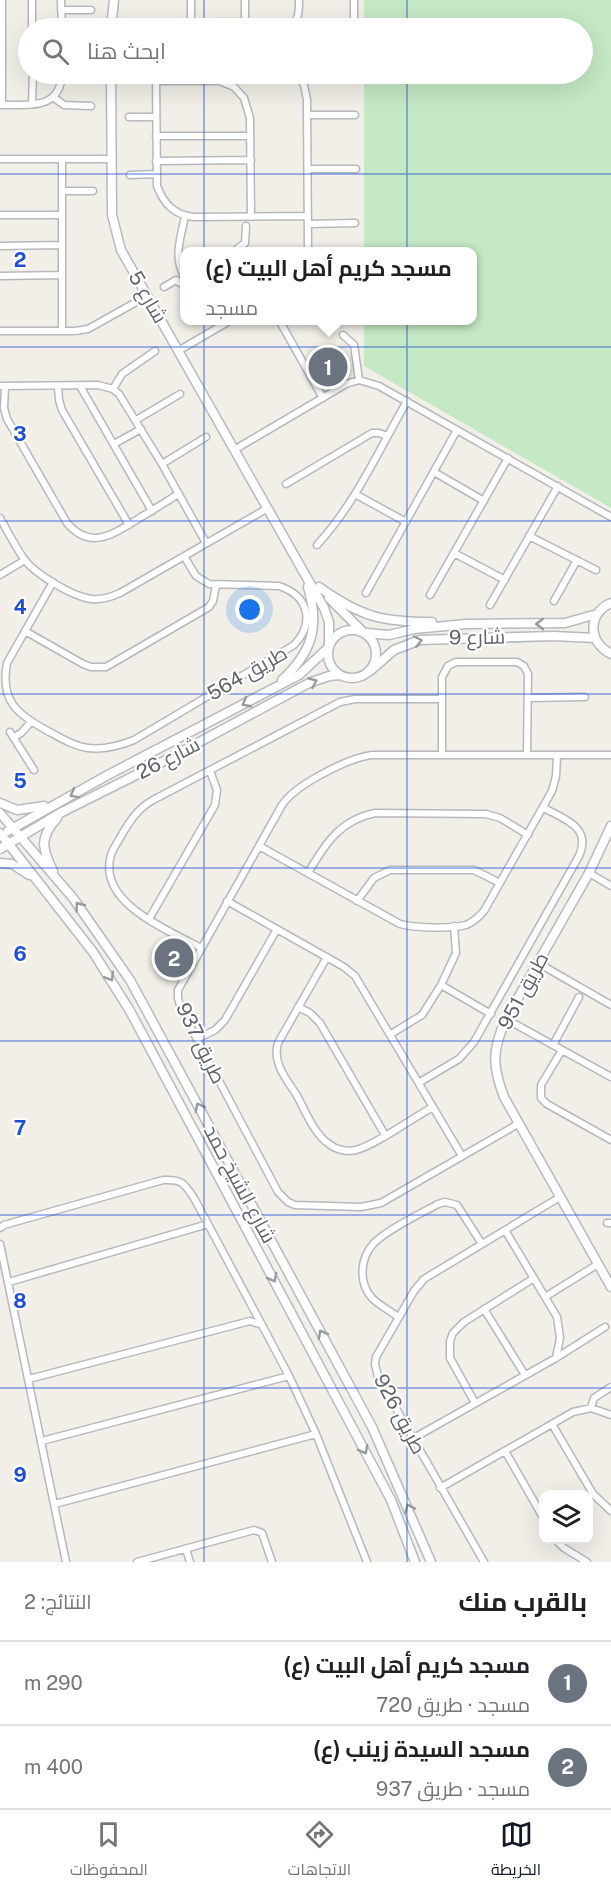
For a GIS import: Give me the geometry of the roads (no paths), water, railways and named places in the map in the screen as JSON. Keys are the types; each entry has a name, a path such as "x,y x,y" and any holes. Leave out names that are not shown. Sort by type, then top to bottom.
{"main road":[{"path":"112,18 114,0"},
{"name":"شارع 5","path":"111,84 112,215 121,250 327,615 329,646"},
{"name":"شارع 5","path":"298,561 319,587 364,632"},
{"path":"271,690 301,659 312,638 313,602 305,575"},
{"path":"319,587 353,609 379,619 394,622 466,624"},
{"path":"611,602 597,614 593,626 595,638 608,652 611,663"},
{"name":"شارع 9","path":"364,632 389,635 422,628 466,624 565,623 597,614"},
{"path":"355,629 364,632 371,638 377,651 374,666 364,675 352,678 340,675 328,660 329,646 339,633 355,629"},
{"name":"شارع 9","path":"370,671 394,650 420,640 554,636 595,638"},
{"name":"شارع 26","path":"0,835 271,690 307,669 329,646"},
{"name":"شارع 26","path":"0,849 62,812 166,760 309,683 340,675"},
{"path":"0,803 20,810 54,805"},
{"path":"59,882 46,855 44,841 46,831 62,812"},
{"name":"شارع الشيخ حمد","path":"0,813 96,928 130,980 372,1427 431,1562"},
{"name":"طريق 951","path":"611,826 589,873 506,1019 500,1032 495,1074 518,1124 611,1285"},
{"name":"شارع الشيخ حمد","path":"0,835 93,952 130,1011 391,1500 415,1562"},
{"path":"0,863 17,867 39,883"}],"street":[{"path":"2,0 1,105 43,103 53,97 61,84"},
{"path":"32,0 32,18"},
{"path":"61,0 61,18"},
{"path":"191,0 191,18"},
{"path":"245,0 245,18"},
{"path":"297,18 299,0"},
{"path":"354,0 354,18"},
{"path":"61,10 91,10"},
{"path":"32,104 33,84"},
{"path":"156,84 157,186 164,202 170,208 185,216 355,223"},
{"path":"228,84 240,93 247,105 251,160 251,217"},
{"path":"302,84 306,93 308,115 308,247"},
{"path":"53,97 64,105 91,106"},
{"path":"308,115 355,115"},
{"path":"129,117 156,117"},
{"path":"156,136 250,136"},
{"path":"0,159 111,159"},
{"path":"62,159 62,330"},
{"path":"156,161 251,160"},
{"path":"308,169 356,169"},
{"path":"130,175 156,174"},
{"path":"62,191 93,192"},
{"path":"0,215 62,215"},
{"path":"180,267 178,253 185,216"},
{"path":"240,247 245,243 246,226"},
{"path":"0,246 61,245"},
{"path":"0,276 62,275"},
{"path":"164,287 176,281 180,283"},
{"path":"0,331 88,329 147,296"},
{"path":"178,351 224,325"},
{"path":"281,325 323,398"},
{"path":"343,335 354,345 359,380"},
{"path":"112,389 122,374 156,351"},
{"path":"234,450 346,384 359,380 373,382 611,517"},
{"path":"178,494 113,534 99,538 84,536 72,528 7,419 2,386 98,385 112,389 124,401 136,420 206,543"},
{"path":"58,386 62,410 129,525"},
{"path":"80,386 152,511"},
{"path":"136,420 180,394"},
{"path":"316,545 334,526 355,494 407,402"},
{"path":"114,444 141,429"},
{"path":"366,593 457,430"},
{"path":"286,484 372,434 380,433 387,436"},
{"path":"162,464 206,437"},
{"path":"430,595 508,458"},
{"path":"434,472 484,501"},
{"path":"490,605 558,486"},
{"path":"355,494 406,522"},
{"path":"0,518 24,560 53,582 86,598 103,599 120,593 268,508"},
{"path":"530,536 596,570"},
{"path":"454,553 505,580"},
{"path":"25,631 83,664 99,668 106,666 209,607 213,601 216,585 208,584 196,576 184,556"},
{"path":"0,574 24,560"},
{"path":"554,601 577,560"},
{"name":"طريق 564","path":"53,582 3,673 2,695 14,710 32,722 78,746 101,749 123,744 294,645 301,638 305,630 306,611 296,594 288,589 267,585 216,585"},
{"path":"442,755 443,672 456,662 522,663 528,674 527,755"},
{"path":"528,698 585,697"},
{"path":"201,948 129,907 120,896 109,872 112,851 130,819 143,806 340,702 355,699 442,699"},
{"path":"32,722 21,733 12,734 34,770"},
{"name":"طريق 937","path":"518,1124 387,1200 374,1205 361,1207 294,1205 278,1192 179,1005 178,994 181,982 282,805 292,793 345,763 372,755 611,754"},
{"path":"259,846 394,921 405,925 468,924 481,915 544,808 555,781 556,755"},
{"path":"149,919 215,805 217,790 210,771"},
{"path":"420,1082 465,1053 474,1042 582,850 582,837 575,825 544,808"},
{"path":"308,873 325,844 336,833 360,818 375,813 486,814 500,818 528,835"},
{"path":"357,901 374,878 390,870 469,870 484,874 500,883"},
{"path":"589,873 611,886"},
{"path":"227,901 350,971 360,982 462,1156"},
{"path":"391,1034 422,1015 441,985 456,953 454,926"},
{"path":"197,1039 215,1030 225,1020 277,929"},
{"path":"327,957 278,1043 276,1059 319,1133 328,1144 349,1151 363,1147 433,1107"},
{"path":"538,963 611,1005"},
{"path":"441,985 490,1014"},
{"path":"553,1045 579,998"},
{"path":"298,1006 320,1023 385,1135"},
{"path":"506,1019 610,1074"},
{"path":"562,1050 541,1085 541,1098 547,1104 611,1140"},
{"path":"0,1228 164,1180 176,1179 185,1185 289,1376 316,1434 368,1562"},
{"name":"طريق 926","path":"484,1562 412,1439 376,1371 378,1351 414,1291 424,1279 561,1197"},
{"path":"398,1317 374,1300 366,1290 362,1279 363,1263 373,1244 445,1202 457,1205 482,1244"},
{"path":"9,1282 208,1224"},
{"path":"505,1230 557,1317 560,1338 556,1358"},
{"path":"0,1244 66,1562"},
{"path":"545,1297 598,1264"},
{"path":"475,1403 453,1366 448,1350 450,1341 458,1327 534,1278"},
{"path":"484,1309 525,1375"},
{"path":"29,1379 250,1321 262,1325"},
{"path":"412,1439 556,1358 605,1327"},
{"path":"42,1441 289,1376"},
{"path":"591,1408 594,1398 611,1388"},
{"path":"440,1488 573,1412 591,1408 611,1415"},
{"path":"552,1424 593,1494 611,1511"},
{"path":"55,1504 316,1434"},
{"path":"505,1451 539,1512"},
{"path":"137,1562 254,1530 262,1533 272,1562"},
{"path":"560,1544 587,1562"},
{"path":"186,1549 190,1562"}],"place":[{"name":"مسجد كريم أهل البيت (ع)","path":"328,367"},
{"name":"مسجد السيدة زينب (ع)","path":"174,958"}]}
